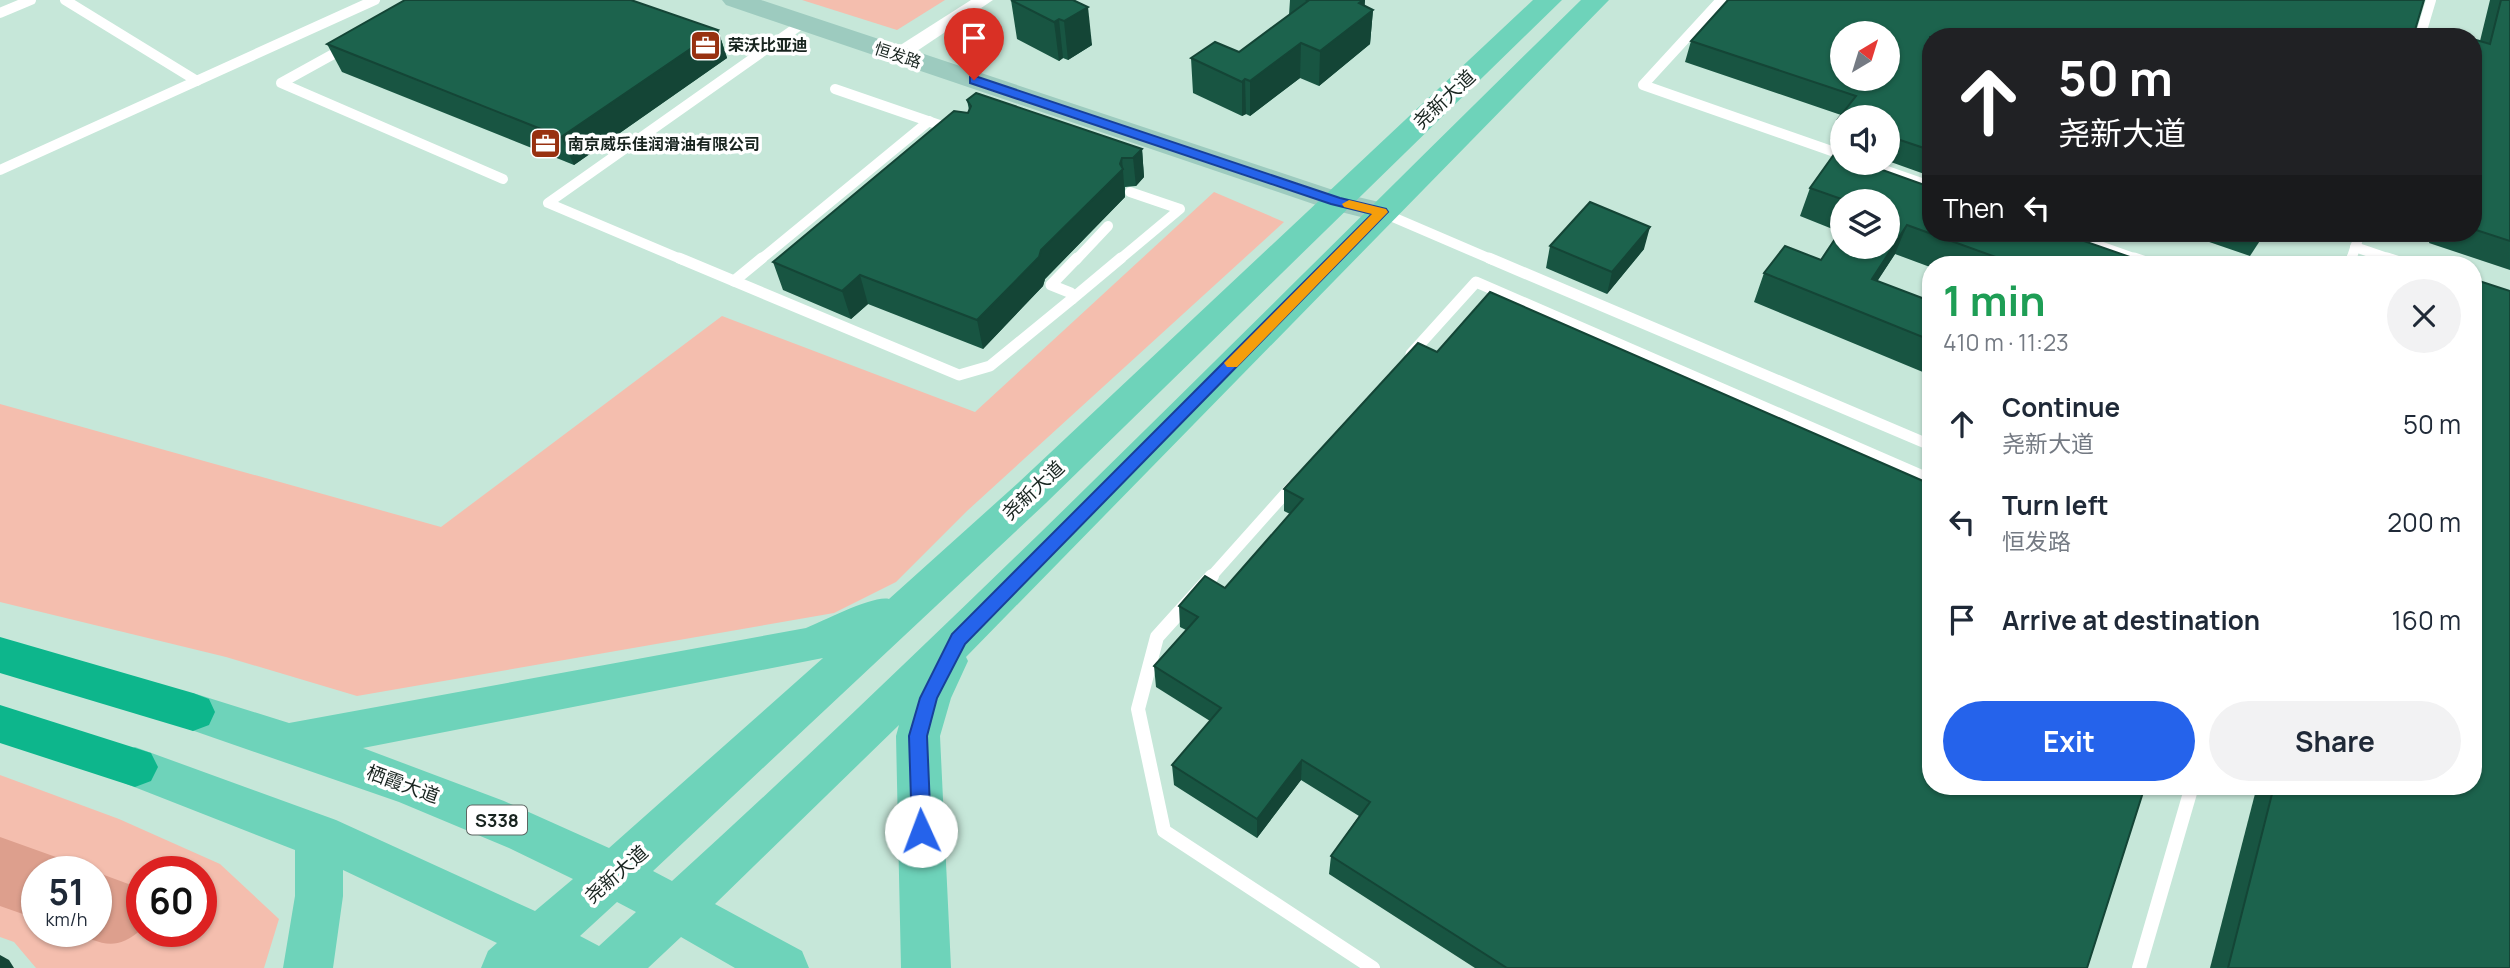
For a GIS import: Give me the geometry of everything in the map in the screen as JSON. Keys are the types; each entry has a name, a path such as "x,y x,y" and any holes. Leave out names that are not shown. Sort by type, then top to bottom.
{"highway":[{"name":"栖霞大道","path":"0,654 193,712"},
{"path":"0,724 135,767"}],"main road":[{"name":"尧新大道","path":"523,954 614,875 1032,493 1549,0"},
{"name":"尧新大道","path":"612,968 959,639 1381,212 1596,0"},
{"path":"290,742 810,645 907,605"},
{"path":"926,968 918,736 929,698 959,639"},
{"name":"栖霞大道","path":"193,712 290,742 488,816 614,875 785,968"},
{"path":"135,767 319,835 523,954 589,968"},
{"path":"307,968 319,896 319,835"}],"street":[{"name":"恒发路","path":"734,0 1336,201 1381,212"},
{"path":"898,55 984,0"}],"lane":[{"path":"0,13 31,0"},
{"path":"65,0 197,81"},
{"path":"0,170 374,0"},
{"path":"1721,0 1643,85 1830,150"},
{"path":"2423,28 2431,0"},
{"path":"803,23 548,203 960,375 990,366 1180,209 1130,192"},
{"path":"361,38 281,83 503,179"},
{"path":"835,89 969,135"},
{"path":"734,281 929,121"},
{"path":"1898,175 1922,183"},
{"path":"1381,212 1922,442"},
{"path":"1072,299 1070,293 1051,285 1108,226"},
{"path":"2089,242 2129,256"},
{"path":"2352,256 2357,242"},
{"path":"2355,247 2382,256"},
{"path":"1403,363 1476,282 1922,476"},
{"path":"1303,475 1157,637 1138,709 1164,831 1373,968"},
{"path":"2139,968 2189,795"}],"shaded area":[{"path":"802,0 945,0 897,30"},
{"path":"1214,192 1284,222 967,511 896,582 834,613 357,696 226,657 0,602 0,404 441,527 722,316 975,412"},
{"path":"0,775 119,819 202,856 126,856 126,947 217,947 217,863 279,919 264,968 36,968 14,942 0,937"},
{"path":"0,837 53,856 21,856 21,913 0,906"},
{"path":"112,878 126,883 126,940 112,944"}],"building":[{"path":"405,0 631,0 718,30 561,137 327,44"},
{"path":"1011,0 1073,0 1088,7 1064,21 1059,19 1054,22"},
{"path":"1306,0 1363,0 1359,3 1373,10 1320,51 1301,43 1250,81 1245,79 1242,82 1191,58 1215,42 1239,52 1308,1"},
{"path":"1728,0 2424,0 2416,28 1922,28 1922,147 1900,140 1900,105 1849,105 1856,96 1841,91 1900,91 1900,21 1830,21 1830,87 1691,41"},
{"path":"2501,0 2510,0 2510,241 2482,232 2482,42 2490,44"},
{"path":"976,93 1142,149 1133,158 1122,158 1120,164 1123,169 1041,250 1039,257 977,320 860,275 842,291 773,262 954,111 968,113 971,106 967,100"},
{"path":"1830,160 1830,175 1896,175 1922,184 1922,230 1907,225 1900,236 1900,189 1830,189 1830,195 1810,188"},
{"path":"1590,202 1650,227 1612,272 1550,246"},
{"path":"1954,242 2087,242 2127,256 1993,256"},
{"path":"1785,246 1821,260 1830,246 1830,259 1885,259 1872,279 1922,298 1922,337 1764,273"},
{"path":"2482,282 2510,291 2510,968 2228,968 2272,795 2482,795"},
{"path":"1490,292 1922,481 1922,795 2142,795 2087,968 1507,968 1331,856 1370,802 1302,760 1257,819 1172,765 1221,708 1154,666 1198,617 1179,606 1205,576 1225,588 1303,499 1284,489 1418,343 1437,352"}],"slow traffic":[{"path":"1232,363 1381,212 1349,204"}],"place":[{"name":"荣沃比亚迪","path":"705,45"},
{"name":"南京威乐佳润滑油有限公司","path":"545,144"}],"route":[{"path":"921,831 918,736 929,698 959,639 1381,212 1336,201 974,80"}]}
